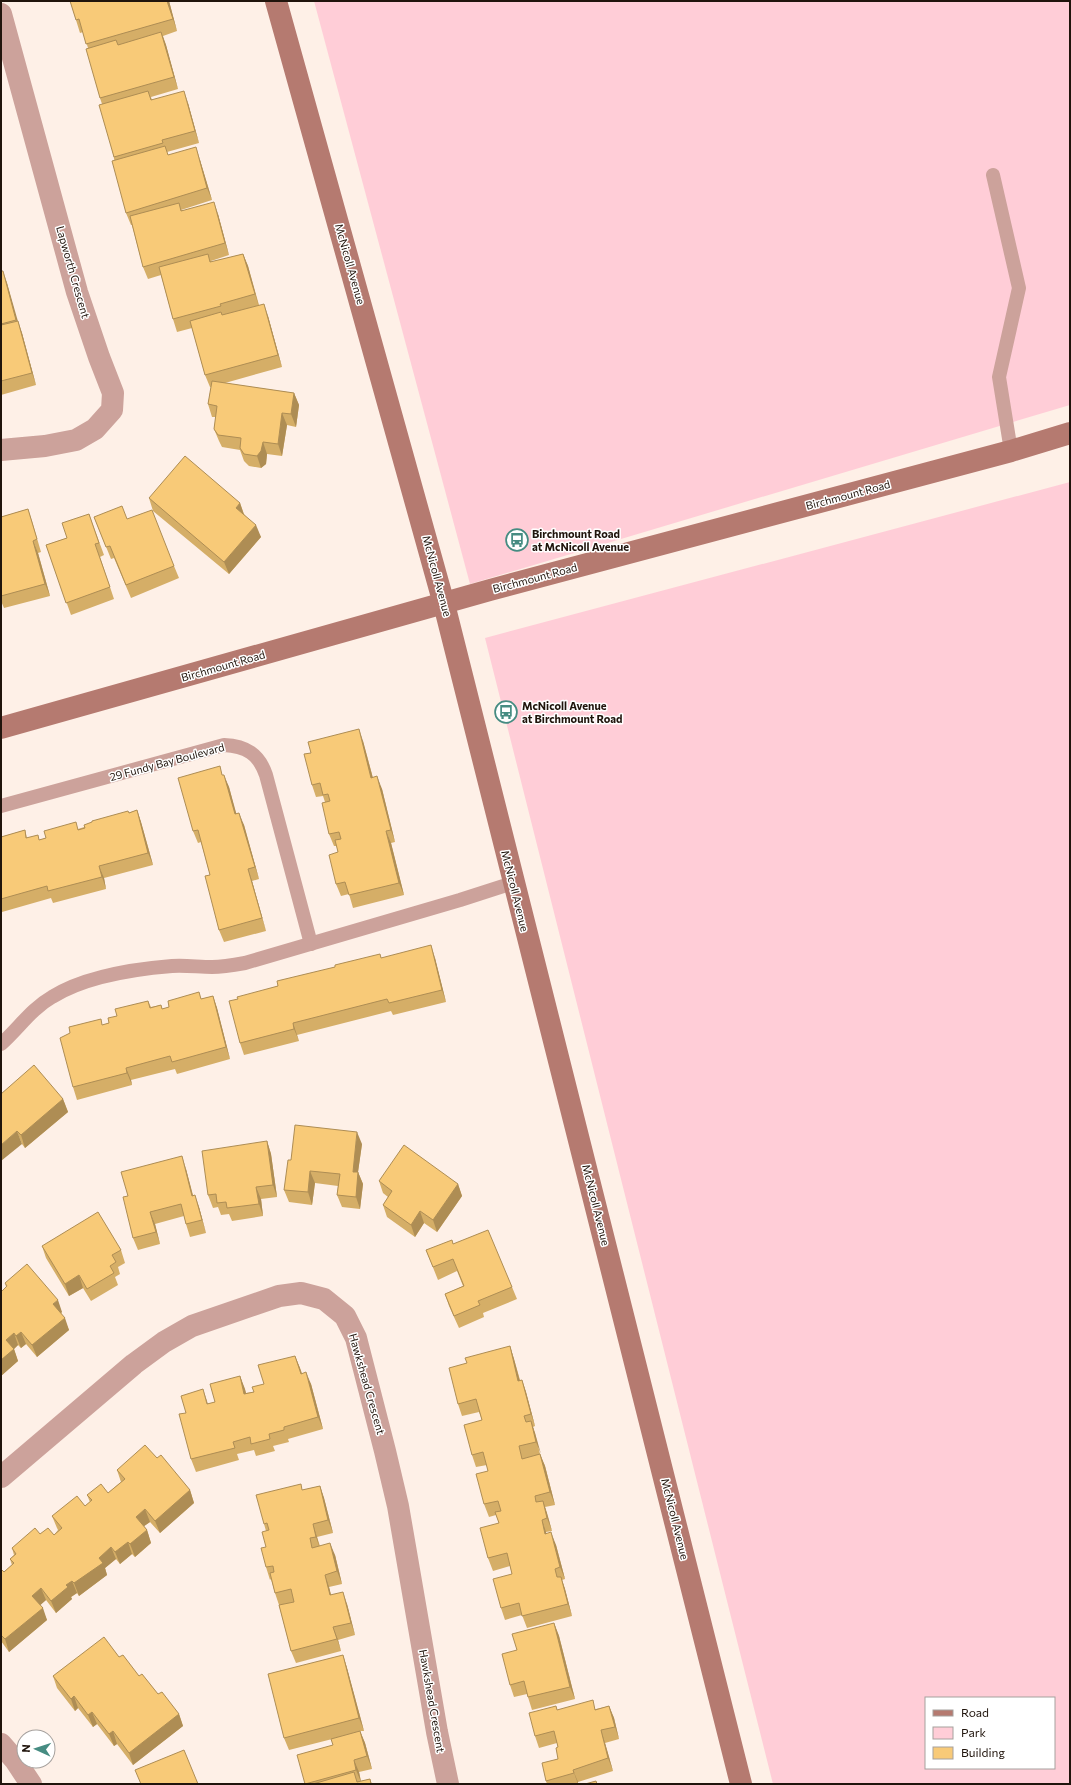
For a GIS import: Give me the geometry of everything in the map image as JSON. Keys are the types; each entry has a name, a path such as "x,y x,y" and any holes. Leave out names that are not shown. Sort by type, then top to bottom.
{"main road":[{"name":"McNicoll Avenue","path":"276,1 444,604 741,1784"},
{"name":"Birchmount Road","path":"1,728 493,589 1070,434"}],"street":[{"name":"Lapworth Crescent","path":"1,14 77,292 113,393 112,410 95,429 76,440 45,446 1,450"},
{"name":"Hawkshead Crescent","path":"1,1477 134,1364 164,1342 192,1326 279,1296 301,1293 324,1299 345,1316 356,1338 385,1451 398,1506 437,1732 448,1784"},
{"path":"1,1744 31,1784"}],"lane":[{"path":"993,175 1019,288 999,377 1011,451"},
{"name":"29 Fundy Bay Boulevard","path":"1,806 224,745 237,746 251,752 262,763 266,775 311,944"},
{"path":"1,1044 10,1036 22,1021 41,1004 69,988 93,979 173,966 213,967 245,963 513,883"}],"green space":[{"path":"314,1 1070,1 1070,405 470,584"},
{"path":"1070,482 1070,1784 773,1784 485,638"}],"building":[{"path":"70,1 167,1 173,19 86,44 79,19 76,20"},
{"path":"161,32 174,77 100,98 86,49 116,40 118,45"},
{"path":"148,91 151,100 184,91 195,131 162,140 163,143 114,157 99,105"},
{"path":"165,146 168,155 196,147 207,188 126,213 112,161"},
{"path":"214,202 225,243 143,267 130,216 179,203 181,211"},
{"path":"208,254 210,262 243,254 255,294 220,304 221,306 173,319 159,267"},
{"path":"1,271 3,271 16,320 1,324"},
{"path":"264,304 278,355 205,375 190,321 221,312 222,315"},
{"path":"18,321 32,373 1,381 1,325"},
{"path":"212,381 294,393 291,414 282,413 278,444 263,442 261,451 257,456 244,454 240,448 241,438 218,435 214,429 217,406 208,404"},
{"path":"185,456 240,503 236,508 256,525 224,562 149,498"},
{"path":"122,506 127,519 152,510 174,566 126,585 110,546 106,547 94,517"},
{"path":"28,509 37,539 33,541 45,584 1,596 1,517"},
{"path":"89,514 99,543 95,544 110,587 66,603 46,545 67,538 62,523"},
{"path":"359,729 371,778 377,776 391,830 386,831 399,883 349,895 345,882 336,884 329,855 338,852 335,840 341,839 339,832 329,834 322,803 330,801 328,794 323,795 320,783 312,785 304,754 311,753 308,742"},
{"path":"220,766 235,814 239,813 255,867 248,869 262,918 219,930 205,876 210,875 198,830 193,831 178,778"},
{"path":"137,810 148,853 99,866 102,877 48,891 47,886 1,899 1,837 25,830 26,838 38,835 39,840 46,838 44,831 76,822 78,830 85,828 84,825 92,821"},
{"path":"431,945 442,990 389,1003 387,999 293,1023 294,1029 240,1043 229,1001 238,999 237,997 278,986 277,981 380,954 381,958"},
{"path":"199,992 201,999 213,996 226,1047 172,1062 170,1056 126,1068 127,1073 73,1087 60,1038 70,1033 69,1027 101,1019 102,1025 109,1023 108,1018 117,1016 115,1009 148,1001 150,1008 161,1005 162,1009 169,1007 168,1001"},
{"path":"34,1065 63,1099 21,1135 17,1131 1,1145 1,1094"},
{"path":"295,1125 357,1132 353,1172 358,1172 356,1197 337,1195 340,1174 310,1171 308,1192 284,1190 288,1160 291,1160"},
{"path":"267,1141 273,1185 256,1187 259,1204 227,1208 226,1202 217,1203 216,1194 208,1195 202,1151"},
{"path":"404,1145 458,1184 433,1220 420,1211 411,1225 383,1205 392,1191 379,1181"},
{"path":"182,1156 192,1196 195,1195 202,1220 186,1224 181,1204 150,1212 156,1232 133,1238 123,1197 128,1196 121,1172"},
{"path":"98,1212 121,1250 112,1255 116,1262 110,1266 114,1273 87,1289 79,1275 65,1284 42,1246"},
{"path":"488,1230 512,1287 478,1301 480,1305 454,1316 445,1294 464,1286 453,1259 433,1267 426,1250 452,1240 453,1244"},
{"path":"27,1264 58,1300 53,1304 65,1318 32,1345 21,1332 16,1336 14,1333 6,1340 14,1349 1,1360 1,1290 2,1291 7,1286 5,1283"},
{"path":"510,1346 518,1381 522,1380 531,1414 524,1416 526,1422 531,1421 536,1442 519,1446 522,1459 540,1454 550,1492 535,1496 536,1502 543,1501 547,1518 542,1520 545,1534 551,1532 560,1567 555,1569 557,1577 561,1577 568,1604 522,1616 519,1603 501,1608 493,1579 512,1574 507,1553 488,1558 480,1528 499,1523 495,1512 501,1511 498,1501 484,1504 476,1474 488,1471 483,1452 472,1455 464,1425 482,1420 476,1399 458,1404 449,1368 467,1363 465,1358"},
{"path":"295,1356 301,1374 306,1372 318,1417 284,1427 284,1430 269,1434 270,1439 251,1444 250,1437 233,1442 235,1448 191,1459 179,1414 186,1413 181,1396 203,1389 207,1404 215,1402 210,1384 240,1376 244,1394 254,1392 252,1387 264,1384 258,1365"},
{"path":"145,1445 157,1458 161,1455 190,1490 155,1521 145,1509 136,1517 147,1530 130,1544 128,1542 115,1552 111,1547 99,1558 103,1563 74,1583 72,1581 66,1585 68,1587 51,1601 41,1588 32,1596 43,1608 5,1639 1,1635 1,1569 4,1572 14,1563 10,1559 16,1554 12,1548 35,1528 40,1534 48,1528 54,1535 62,1528 52,1516 77,1496 85,1506 92,1500 87,1495 101,1484 108,1493 125,1479 117,1470"},
{"path":"301,1484 302,1490 320,1486 328,1520 313,1524 316,1537 310,1538 312,1548 330,1543 337,1571 325,1575 330,1595 343,1592 351,1623 333,1627 337,1639 291,1651 279,1605 294,1602 291,1589 275,1593 270,1573 274,1572 273,1566 266,1567 261,1548 266,1547 262,1532 269,1530 267,1523 264,1524 256,1495"},
{"path":"554,1623 570,1687 528,1697 524,1681 510,1685 502,1654 517,1650 512,1634"},
{"path":"104,1637 119,1657 123,1655 139,1676 142,1674 158,1694 162,1692 179,1714 129,1753 113,1731 109,1734 92,1712 88,1715 74,1696 71,1699 53,1676"},
{"path":"343,1655 359,1718 284,1738 268,1674"},
{"path":"593,1700 595,1710 609,1706 615,1727 601,1730 608,1758 573,1770 574,1773 546,1781 542,1763 558,1759 556,1748 558,1747 554,1731 535,1736 529,1713 556,1706 557,1710"},
{"path":"360,1731 367,1756 354,1760 356,1770 305,1784 297,1755 333,1745 331,1739"},
{"path":"184,1750 198,1784 141,1784 135,1770"},
{"path":"354,1772 357,1782 370,1779 371,1784 313,1784"},
{"path":"596,1781 597,1784 585,1784"}],"place":[{"name":"Birchmount Road at McNicoll Avenue","path":"517,540"},
{"name":"McNicoll Avenue at Birchmount Road","path":"506,712"}]}
